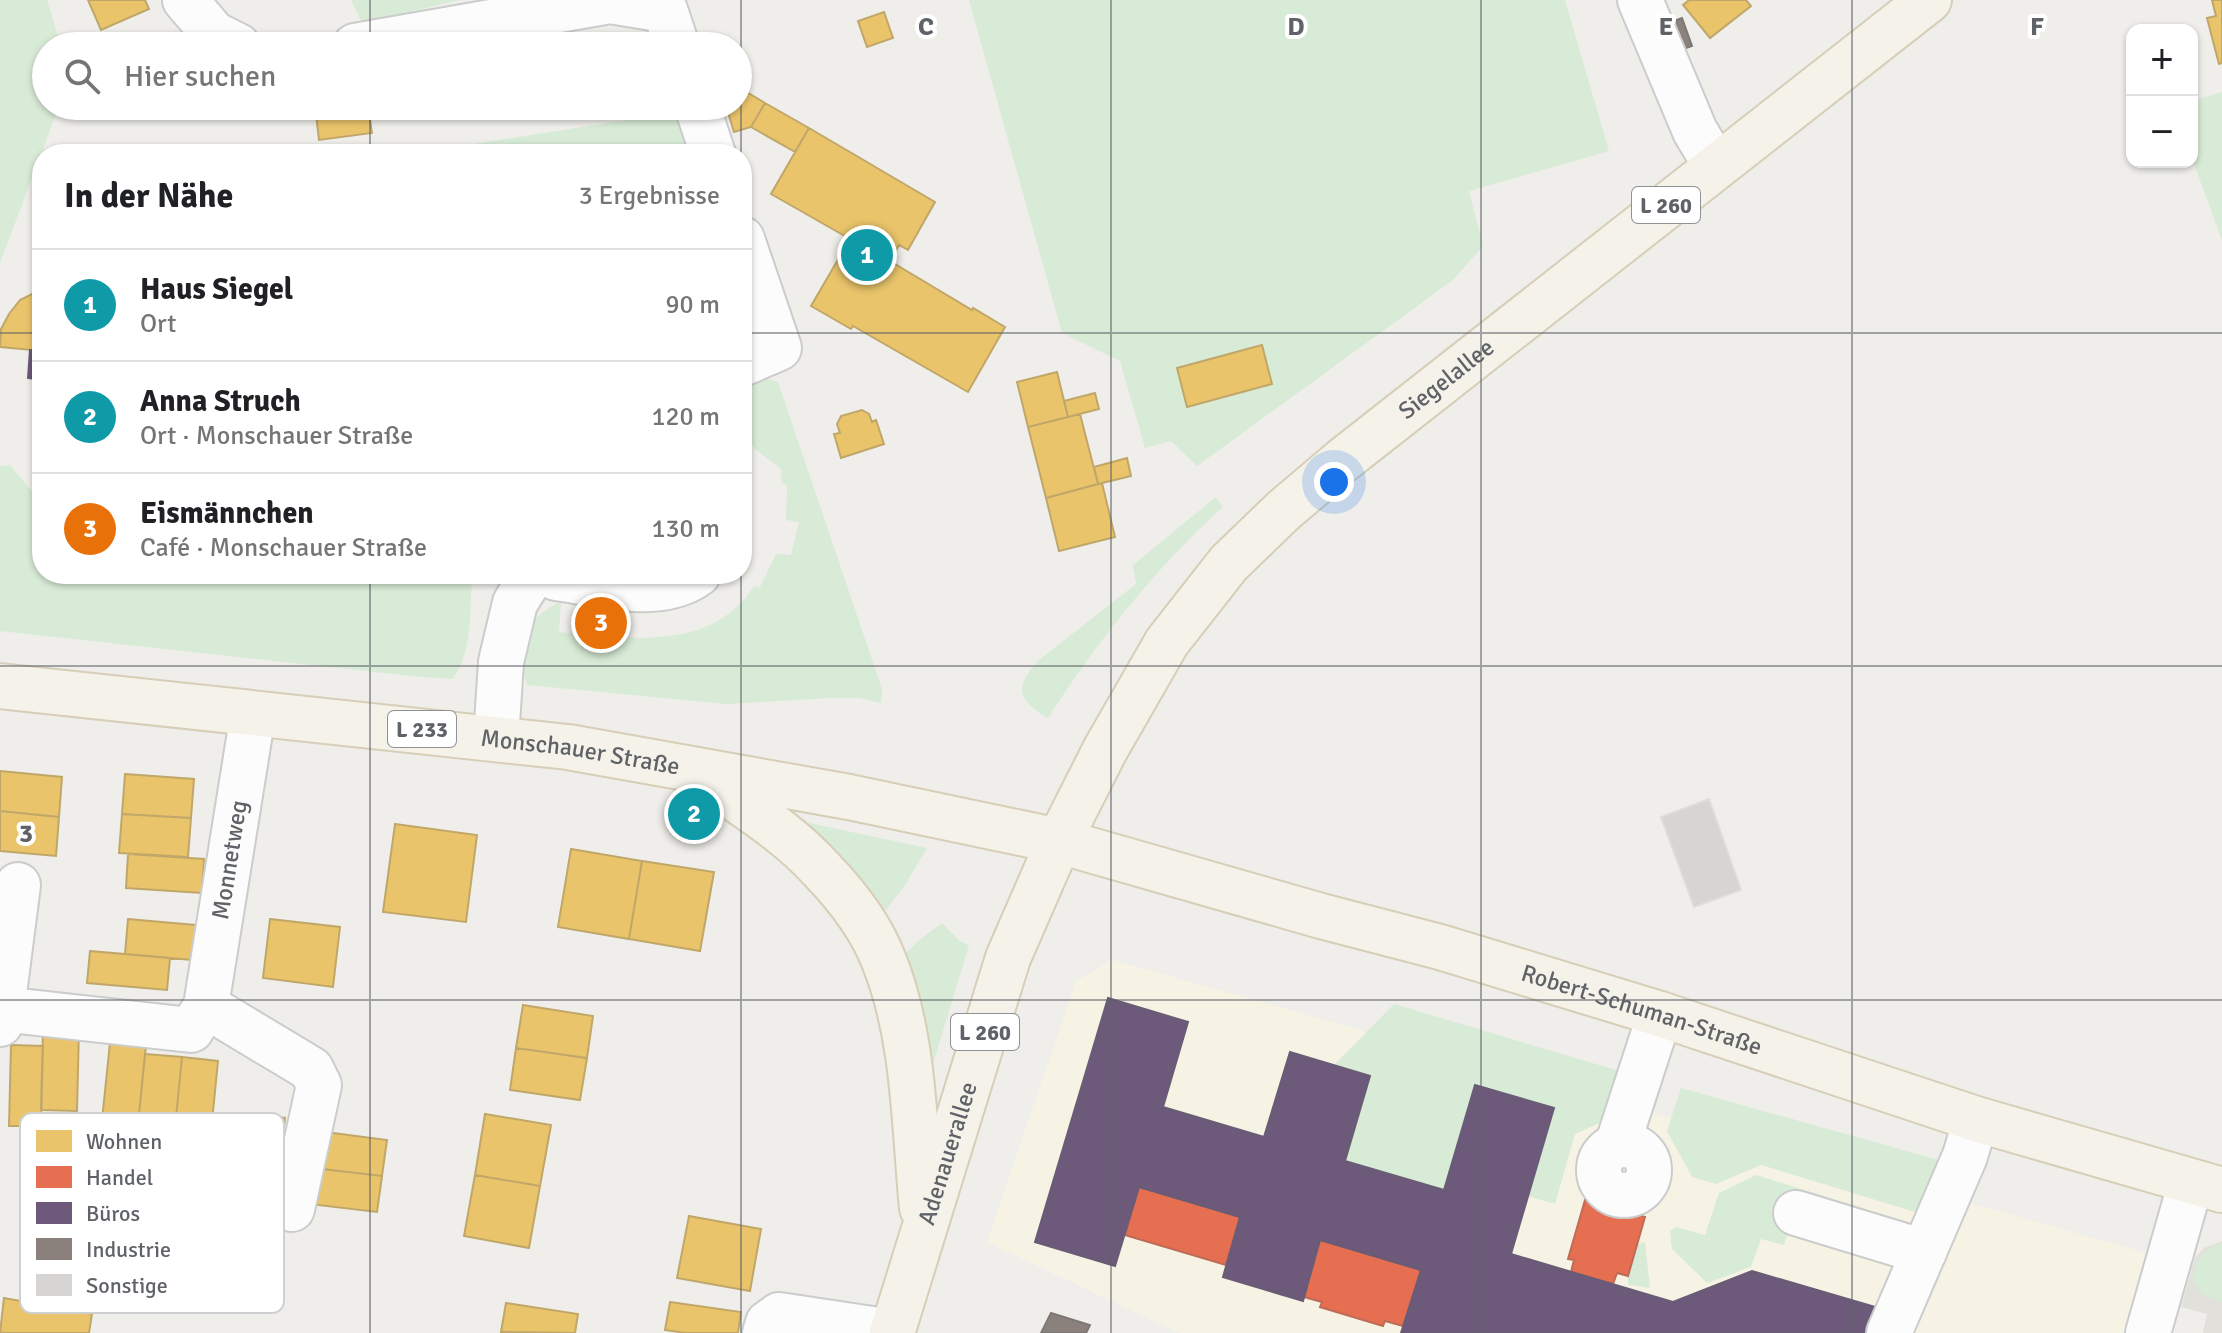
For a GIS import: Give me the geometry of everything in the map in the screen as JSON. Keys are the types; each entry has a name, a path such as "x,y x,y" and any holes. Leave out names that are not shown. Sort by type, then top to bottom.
{"main road":[{"name":"Siegelallee","path":"1059,841 1105,750 1167,642 1229,563 1284,510 1343,460 1929,0"},
{"name":"Monschauer Straße","path":"0,686 568,747 849,797 1059,841"},
{"path":"689,767 780,831 821,869 856,911 883,958 898,1003 909,1073 924,1227"},
{"name":"Robert-Schuman-Straße","path":"1059,841 1440,947 1674,1019 1976,1119 2207,1186"},
{"name":"Adenauerallee","path":"892,1332 1008,958 1059,841"}],"street":[{"path":"185,0 212,32"},
{"path":"1640,0 1695,131 1716,166"},
{"path":"434,32 610,1 665,10 672,32"},
{"path":"702,120 710,144"},
{"path":"752,268 779,348 752,360"},
{"path":"496,739 501,662 515,603 527,584"},
{"path":"603,584 664,588 678,584"},
{"name":"Monnetweg","path":"206,1006 253,714"},
{"path":"18,885 1,1016 191,1030 206,1006 311,1069 319,1085 292,1209"},
{"path":"1631,1150 1674,1019"},
{"path":"1889,1333 1965,1156 1976,1119"},
{"path":"2148,1333 2207,1186"},
{"path":"1792,1223 1920,1263"},
{"path":"765,1333 768,1323 779,1315 892,1332"}],"shaded area":[{"path":"1113,960 2150,1254 2127,1333 1179,1333 987,1242 1076,981"},
{"path":"2222,1241 2222,1333 2203,1333 2207,1314 2181,1307 2195,1258 2204,1248"}],"green space":[{"path":"0,0 47,0 57,32 32,32 32,120 54,120 45,144 32,144 32,178 0,263"},
{"path":"351,0 460,0 362,23"},
{"path":"969,0 1565,0 1609,151 1469,191 1483,246 1453,280 1197,466 1171,441 1145,448 1120,361 1062,333"},
{"path":"2222,92 2222,240 2195,168 2198,168 2198,99"},
{"path":"628,120 689,120 697,144 473,144"},
{"path":"764,378 778,382 882,689 881,703 859,698 832,698 727,704 527,685 522,659 526,636 539,616 561,602 559,632 640,638 692,632 715,622 736,607 754,586 760,587 776,554 791,555 799,522 786,520 787,485 782,483 781,469 752,445 752,380"},
{"path":"10,465 32,491 32,584 472,584 468,641 460,667 453,679 421,677 0,631 0,466"},
{"path":"1216,497 1223,507 1174,555 1129,606 1048,718 1030,705 1024,698 1022,685 1039,660 1136,584 1133,565"},
{"path":"809,823 927,848 905,885 879,919 804,826"},
{"path":"942,923 960,941 969,945 930,1074 899,960"},
{"path":"1394,1004 1626,1073 1615,1116 1575,1134 1555,1204 1528,1196 1554,1108 1444,1190 1345,1161 1369,1076 1334,1065"},
{"path":"1681,1088 1946,1162 1925,1215 1761,1165 1716,1184 1692,1177 1667,1131"},
{"path":"1756,1175 1907,1222 1904,1229 1798,1200 1784,1245 1761,1239 1751,1267 1707,1283 1672,1249 1670,1231 1676,1227 1705,1235 1719,1193"},
{"path":"1645,1242 1650,1288 1628,1285 1634,1245"},
{"path":"2218,1243 2222,1244 2222,1303 2202,1294 2192,1279 2200,1258"}],"building: Wohnen":[{"path":"88,0 145,0 149,9 101,30"},
{"path":"1689,0 1746,0 1751,6 1710,38 1683,5"},
{"path":"2212,0 2222,0 2222,63 2219,64 2207,18 2216,16"},
{"path":"884,12 893,38 867,47 858,21"},
{"path":"752,95 765,103 751,127 734,132 730,120 752,120"},
{"path":"765,103 809,128 795,152 751,127"},
{"path":"317,120 370,120 372,133 319,140"},
{"path":"809,128 935,202 908,250 899,245 890,261 1005,327 968,392 853,326 851,329 811,306 850,239 771,194"},
{"path":"32,294 32,350 0,347 1,329 20,300"},
{"path":"1262,345 1272,384 1187,407 1177,368"},
{"path":"1057,372 1068,417 1028,427 1017,382"},
{"path":"1095,393 1099,409 1068,417 1064,401"},
{"path":"862,410 869,414 872,422 876,420 884,444 841,458 834,434 840,433 837,424 841,416"},
{"path":"1080,414 1098,484 1046,498 1028,427"},
{"path":"1127,458 1131,476 1098,484 1094,467"},
{"path":"1102,483 1115,537 1059,551 1046,498"},
{"path":"0,771 62,777 59,817 0,811"},
{"path":"125,774 194,779 191,818 122,814"},
{"path":"0,811 59,817 56,856 0,851"},
{"path":"122,814 191,818 188,857 119,853"},
{"path":"395,824 477,835 466,922 383,912"},
{"path":"571,849 642,861 629,939 558,927"},
{"path":"128,854 204,859 202,893 126,888"},
{"path":"642,861 714,872 700,951 629,939"},
{"path":"128,919 206,926 203,961 125,954"},
{"path":"270,919 340,927 333,987 263,978"},
{"path":"90,951 170,958 167,990 87,983"},
{"path":"523,1005 593,1016 587,1058 516,1048"},
{"path":"43,1029 79,1029 77,1111 41,1110"},
{"path":"111,1033 147,1036 139,1113 103,1113"},
{"path":"11,1045 43,1046 41,1113 20,1113 20,1126 9,1126"},
{"path":"516,1048 587,1058 580,1100 510,1090"},
{"path":"145,1054 182,1057 176,1113 139,1113"},
{"path":"182,1057 218,1061 213,1113 176,1113"},
{"path":"485,1114 551,1125 540,1186 475,1175"},
{"path":"318,1131 387,1140 382,1176 314,1168"},
{"path":"314,1168 382,1176 377,1212 309,1204"},
{"path":"475,1175 540,1186 529,1248 464,1236"},
{"path":"689,1216 761,1229 750,1291 677,1278"},
{"path":"4,1298 20,1301 20,1313 92,1314 89,1333 0,1333"},
{"path":"670,1302 741,1312 738,1333 665,1330"},
{"path":"506,1303 578,1314 575,1333 501,1332"}],"building: Handel":[{"path":"1139,1187 1240,1217 1226,1265 1125,1235"},
{"path":"1585,1200 1645,1217 1628,1276 1617,1273 1613,1284 1571,1272 1574,1260 1568,1259"},
{"path":"1320,1240 1421,1270 1403,1326 1385,1321 1383,1326 1320,1307 1322,1302 1304,1297"}],"building: Büros":[{"path":"30,350 32,350 32,379 28,378"},
{"path":"1108,998 1188,1022 1163,1107 1264,1137 1290,1052 1370,1076 1345,1161 1444,1190 1475,1085 1554,1108 1511,1254 1673,1302 1752,1271 1875,1307 1868,1333 1401,1333 1421,1270 1320,1240 1303,1301 1223,1277 1240,1217 1139,1187 1115,1266 1035,1242"}],"building: Industrie":[{"path":"1682,18 1692,46 1678,51 1668,23"},
{"path":"1051,1313 1090,1325 1086,1333 1041,1333"}],"building: Sonstige":[{"path":"1709,799 1741,890 1694,907 1661,817"}],"place":[{"name":"Haus Siegel","path":"867,255"},
{"name":"Eismännchen","path":"601,623"},
{"name":"Anna Struch","path":"694,814"}]}
